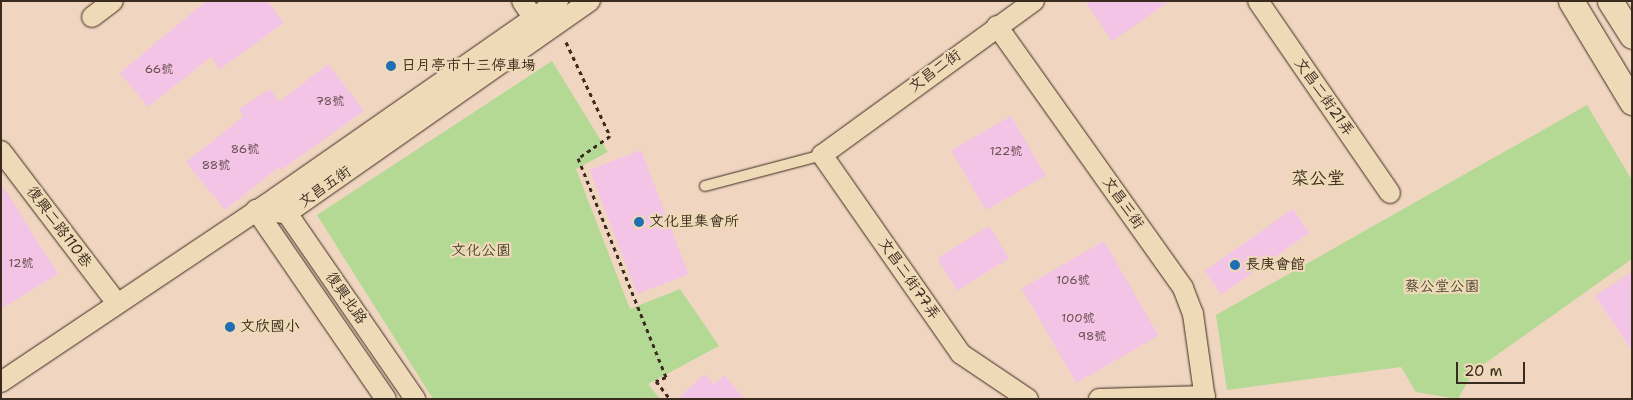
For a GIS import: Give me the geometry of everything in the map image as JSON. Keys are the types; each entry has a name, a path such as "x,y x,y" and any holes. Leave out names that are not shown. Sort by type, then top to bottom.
{"street":[{"path":"92,17 113,1"},
{"name":"文昌五街","path":"256,210 282,205 533,17 559,12 590,1"},
{"name":"文昌二街","path":"822,155 837,142 1034,1"},
{"name":"文昌二街21弄","path":"1258,1 1390,193"},
{"path":"1571,1 1632,102"},
{"path":"1610,1 1632,36"},
{"name":"文昌三街","path":"997,26 1183,288 1193,314 1205,398"},
{"name":"復興二路110巷","path":"1,151 116,302"},
{"name":"文昌二街77弄","path":"822,155 961,354 1028,399"},
{"name":"復興北路","path":"282,205 415,399"},
{"path":"1,382 116,302 256,210"},
{"name":"復興北路","path":"256,210 386,399"},
{"path":"1099,399 1205,398"}],"lane":[{"path":"705,186 822,155"}],"path":[{"path":"559,12 610,136 578,158 666,377 656,382 670,399"}],"green space":[{"name":"文化公園","path":"552,61 608,152 576,169 630,309 680,289 719,346 648,384 660,399 433,399 317,215"},
{"name":"蔡公堂公園","path":"1587,105 1632,180 1632,259 1473,372 1458,399 1416,392 1401,367 1227,390 1216,315"}],"building":[{"path":"206,1 268,1 284,23 220,69 211,57 148,107 120,73"},
{"path":"1085,1 1170,1 1112,41"},
{"path":"328,64 364,111 281,170 279,167 225,210 186,162 244,116 239,109 270,89 279,102"},
{"path":"1011,116 1046,176 986,210 951,150"},
{"name":"文化里集會所","path":"641,150 689,274 637,294 590,170"},
{"path":"1,183 58,274 1,309"},
{"path":"1293,209 1310,233 1221,295 1205,271"},
{"path":"989,226 1009,258 957,291 937,258"},
{"path":"1104,241 1158,335 1076,383 1022,289"},
{"path":"1632,272 1632,351 1595,296"},
{"path":"705,374 714,384 725,375 744,399 677,399"}],"place":[{"name":"日月亭市十三停車場","path":"391,66"},
{"name":"文化里集會所","path":"639,222"},
{"name":"長庚會館","path":"1235,265"},
{"name":"文欣國小","path":"230,327"}],"district":[{"name":"菜公堂","path":"1318,178"}]}
